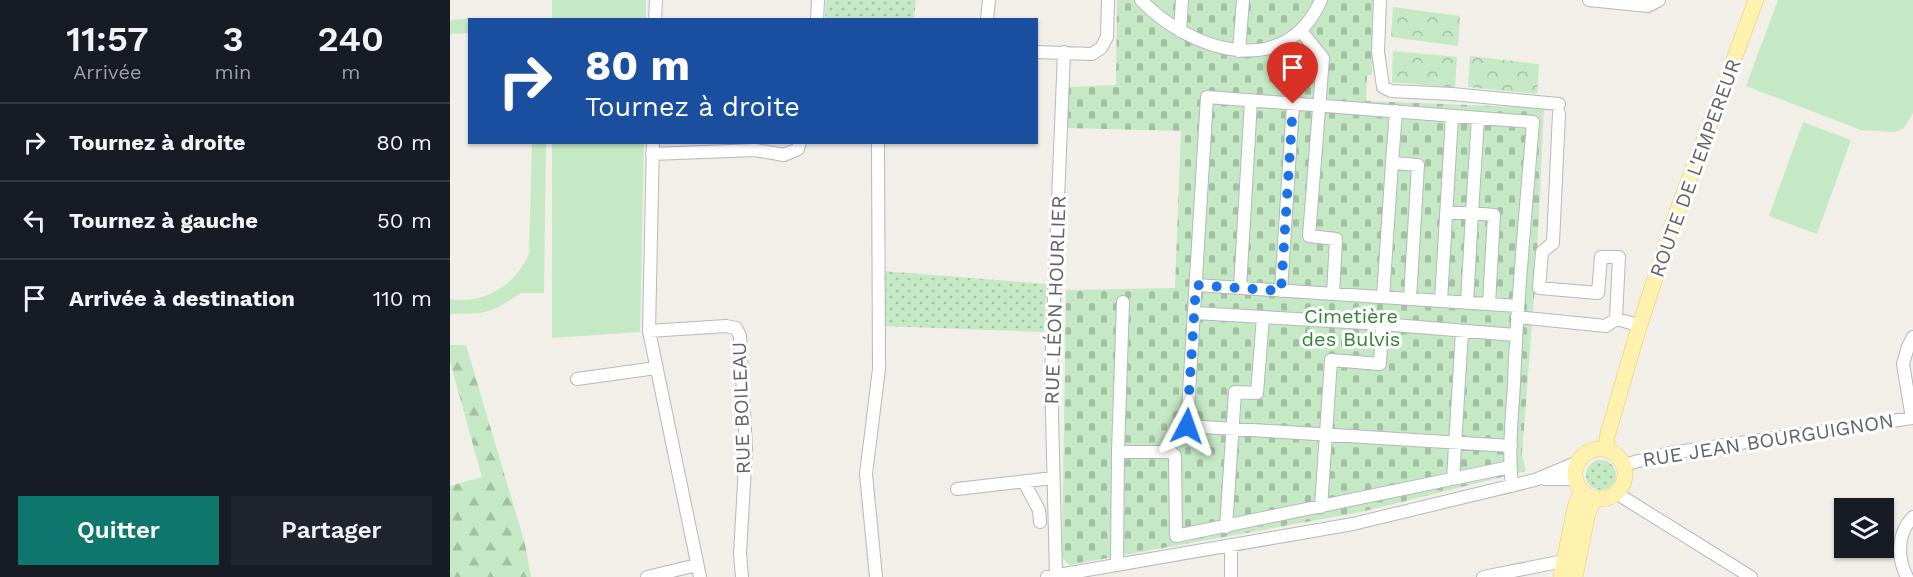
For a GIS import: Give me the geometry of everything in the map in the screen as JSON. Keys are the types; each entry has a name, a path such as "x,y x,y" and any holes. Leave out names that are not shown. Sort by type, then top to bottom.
{"main road":[{"name":"ROUTE DE L'EMPEREUR","path":"1591,451 1633,330 1756,0"},
{"name":"ROUTE DE L'EMPEREUR","path":"1607,450 1607,437 1633,330"},
{"path":"1575,577 1588,512 1584,490 1576,470 1578,462 1591,451 1607,450 1619,458 1623,465 1624,480 1616,493 1609,497 1584,490"},
{"path":"1562,577 1575,507 1584,490"}],"street":[{"path":"655,18 656,0"},
{"path":"817,18 818,0"},
{"path":"987,18 989,0"},
{"path":"1038,52 1092,54 1101,48 1107,38 1108,0"},
{"path":"1141,0 1160,18 1180,31 1212,44 1239,51 1264,49 1284,42 1301,31 1314,16 1321,0"},
{"path":"1180,31 1182,0"},
{"path":"1239,51 1243,0"},
{"path":"1380,0 1378,52 1383,87 1391,91 1452,94 1559,108 1553,243 1542,252 1539,288 1598,293 1601,257 1618,257 1616,319"},
{"path":"1589,0 1648,6 1659,0"},
{"path":"1301,31 1323,58 1310,236 1336,238 1333,294"},
{"name":"RUE LÉON HOURLIER","path":"1051,576 1053,478 1051,374 1064,52"},
{"path":"1511,446 1187,426 1207,97 1533,122 1515,335 1511,446 1510,467 1512,486"},
{"path":"1240,288 1251,101"},
{"path":"1281,291 1293,104"},
{"path":"1383,297 1396,111"},
{"path":"1441,301 1452,116"},
{"path":"1467,303 1478,118"},
{"path":"647,577 698,571 649,332 652,148 754,150 784,155 798,149 799,144"},
{"path":"876,577 866,474 879,369 878,144"},
{"path":"1392,164 1419,165 1410,299"},
{"path":"1446,213 1494,215 1489,304"},
{"path":"1196,285 1489,304 1606,326 1616,319"},
{"path":"1117,564 1123,302"},
{"path":"1195,313 1382,324 1515,335"},
{"path":"1226,527 1235,392 1257,393 1263,317"},
{"path":"1616,319 1633,330"},
{"path":"1321,507 1331,360 1380,364 1382,324"},
{"name":"RUE BOILEAU","path":"649,332 726,326 736,328 740,336 746,448 740,554 742,577"},
{"path":"1453,479 1462,331"},
{"path":"1912,418 1903,364 1913,337"},
{"path":"577,379 656,368"},
{"name":"RUE JEAN BOURGUIGNON","path":"1623,465 1670,453 1912,418"},
{"path":"1118,452 1171,452 1174,456 1176,536 1510,467"},
{"path":"1051,576 1353,524 1535,480 1578,462"},
{"path":"957,489 1053,478"},
{"path":"1535,480 1584,490"},
{"path":"1024,482 1039,510 1040,522"},
{"path":"1616,493 1751,577"},
{"path":"1907,577 1901,567 1900,548 1902,535 1913,517"},
{"path":"1231,544 1232,577"},
{"path":"1483,577 1564,561"}],"green space":[{"path":"552,0 646,0 646,18 552,18"},
{"path":"826,0 916,0 914,18 825,18"},
{"name":"Cimetière des Bulvis","path":"1117,0 1376,0 1372,75 1367,75 1366,101 1544,108 1536,272 1522,454 1526,471 1361,512 1069,565 1062,557 1066,290 1175,288 1181,131 1067,128 1068,87 1116,85"},
{"path":"1778,0 1913,0 1913,113 1903,129 1894,132 1861,130 1746,86"},
{"path":"1393,7 1460,16 1458,46 1391,37"},
{"path":"468,18 468,33 450,34 450,20"},
{"path":"1393,51 1457,57 1455,88 1392,82"},
{"path":"1470,56 1539,64 1537,94 1468,87"},
{"path":"1803,122 1851,140 1817,234 1769,216"},
{"path":"532,144 546,144 544,293 521,293 497,308 481,313 450,314 450,299 463,300 487,296 516,275 529,254"},
{"path":"552,144 644,144 640,332 552,338"},
{"path":"883,271 1047,284 1044,332 883,326"},
{"path":"450,345 466,345 525,544 531,577 450,577 450,486 482,477 450,362"},
{"path":"1601,460 1612,464 1616,475 1612,486 1601,490 1590,486 1586,475 1590,464"}],"route":[{"path":"1187,426 1196,285 1281,291 1293,104"}]}
